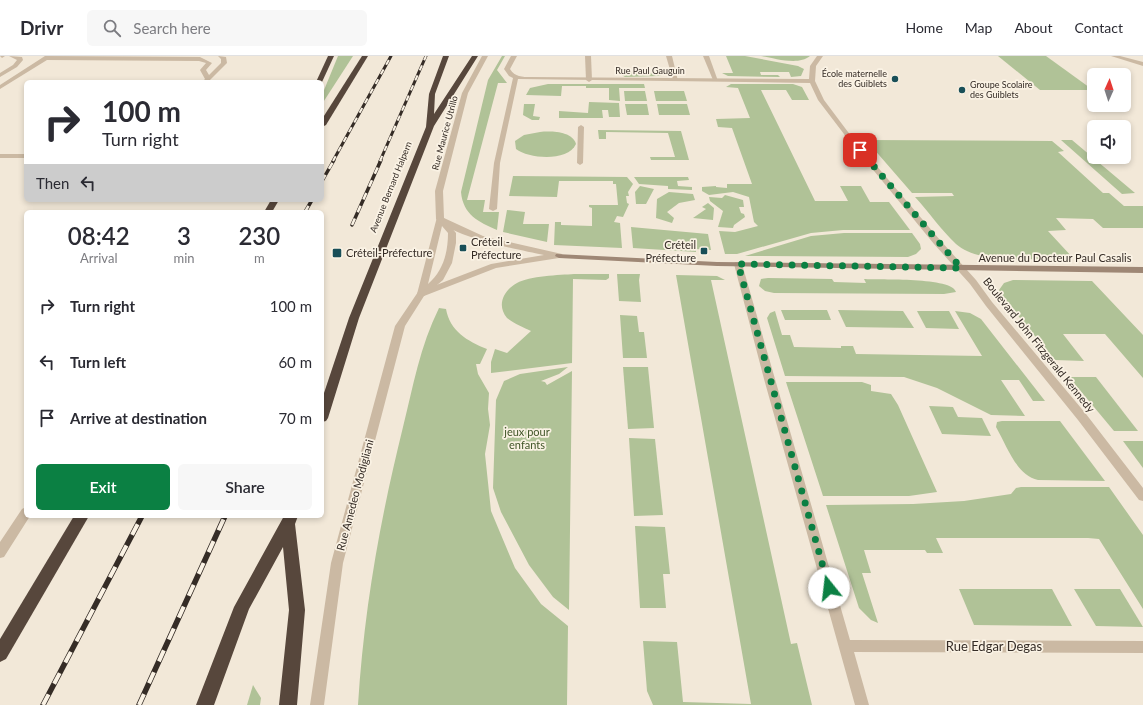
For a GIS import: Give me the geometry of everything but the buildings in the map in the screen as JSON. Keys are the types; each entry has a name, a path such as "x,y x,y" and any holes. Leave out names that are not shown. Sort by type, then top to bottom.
{"highway":[{"path":"320,80 331,56"},
{"path":"324,122 365,56"},
{"name":"Avenue Bernard Halpern","path":"324,412 354,318 430,127 432,94 446,56"},
{"path":"430,127 467,66 475,56"},
{"path":"0,654 81,518"},
{"path":"205,705 242,607 289,520"},
{"path":"288,705 297,610 289,520"}],"street":[{"path":"0,75 15,66 20,60 20,58 12,56"},
{"path":"206,80 224,63 224,58 221,56"},
{"name":"Rue Maurice Utrillo","path":"421,294 440,219 439,191 465,93 485,56"},
{"path":"493,209 497,163 516,78 509,74 507,69 514,56"},
{"path":"588,56 589,80"},
{"path":"669,56 676,80"},
{"path":"706,56 716,80"},
{"path":"812,81 813,66 820,56"},
{"path":"1114,56 1143,64"},
{"path":"0,87 47,57 200,59 209,63 204,70 206,80"},
{"name":"Rue Paul Gauguin","path":"516,78 589,80 812,81"},
{"name":"Boulevard John Fitzgerald Kennedy","path":"812,81 821,100 849,138 961,268 1082,417 1143,497"},
{"path":"580,163 581,127"},
{"path":"0,156 24,156"},
{"path":"421,294 440,278 448,263 452,243 452,233 440,219"},
{"name":"Avenue du Docteur Paul Casalis","path":"440,219 452,226 490,241 559,256"},
{"name":"Avenue du Docteur Paul Casalis","path":"421,294 494,266 518,261 559,256 738,264 1143,270"},
{"path":"738,264 862,705"},
{"name":"Rue Amedeo Modigliani","path":"317,705 337,563 400,326 421,294"},
{"path":"0,553 24,515"},
{"name":"Rue Edgar Degas","path":"845,646 1143,647"}],"green space":[{"path":"338,56 353,56 324,101 324,90"},
{"path":"502,56 505,56 497,70 507,83 498,83 467,200 485,200 483,212 499,212 497,230 473,217 465,207 461,192 488,80"},
{"path":"726,56 745,56 798,66 804,69 801,76 791,77 789,72 760,72 761,75 778,75 780,77 728,76 722,73 733,73"},
{"path":"761,56 810,56 805,59 793,61"},
{"path":"998,56 1046,56 1087,86 1087,90 1040,90"},
{"path":"616,72 663,73 661,76 625,77"},
{"path":"548,84 644,84 645,88 619,88 620,101 609,100 609,88 586,88 586,86 562,86 561,96 526,95 530,88"},
{"path":"731,84 793,84 802,87 809,100 792,100 786,90 761,90 815,201 848,201 840,186 861,186 870,202 889,202 910,230 843,230 811,233 737,254 725,254 719,231 735,232 758,226 754,222 749,197 733,192 709,195 702,191 702,187 716,186 727,188 727,184 752,184 732,128 718,127 716,119 750,118 738,88 726,87"},
{"path":"624,91 645,91 647,101 625,101"},
{"path":"654,91 684,91 687,101 656,101"},
{"path":"589,102 619,103 620,117 609,117 608,110 602,110 603,118 559,118 559,111 588,113"},
{"path":"524,104 535,104 533,116 540,117 539,120 532,120 523,115"},
{"path":"625,104 647,104 649,115 627,115"},
{"path":"657,104 687,104 690,115 659,115"},
{"path":"598,130 681,131 689,160 651,160 650,157 675,157 668,133 606,132 606,139 599,139"},
{"path":"540,132 566,134 574,140 576,144 572,150 565,154 548,157 530,155 516,149 515,141 524,135"},
{"path":"866,140 1052,141 1064,151 1058,152 1103,193 1109,193 1124,206 1143,206 1143,228 1103,228 1093,219 1056,218 1066,230 1048,231 1073,258 995,258 967,251 956,244 945,233 915,197 954,196 952,193 912,193"},
{"path":"1061,140 1072,140 1087,153 1087,163"},
{"path":"1088,164 1101,164 1135,193 1122,194"},
{"path":"513,176 627,177 633,184 628,192 629,196 626,196 627,203 629,204 623,217 617,216 614,222 620,223 622,248 554,245 555,222 561,222 561,225 592,226 592,208 589,207 589,205 618,205 616,184 613,184 613,181 559,181 557,197 509,196"},
{"path":"634,177 688,177 689,180 677,181 678,186 692,187 692,190 668,189 668,186 639,184"},
{"path":"640,186 654,189 646,204 636,204 635,192"},
{"path":"669,192 693,194 695,200 679,203 667,212 674,218 672,223 656,218 657,199"},
{"path":"725,195 743,200 744,207 739,207 741,213 744,214 745,217 734,225 733,228 718,227 723,211 710,201 709,197 722,198"},
{"path":"708,203 714,208 713,220 693,218 706,209 702,207"},
{"path":"507,210 525,212 523,224 549,224 547,242 503,232"},
{"path":"631,227 708,234 711,250 696,249 696,252 633,248"},
{"path":"844,233 912,233 920,244 921,249 916,254 908,257 745,256 811,236"},
{"path":"609,274 609,278 606,280 573,279 572,363 491,373 491,362 495,349 507,353 531,331 509,320 504,313 502,303 508,290 517,283 529,279 545,276"},
{"path":"617,274 640,274 639,280 641,302 619,301"},
{"path":"676,275 717,276 725,280 711,280 791,644 797,643 812,705 653,705 647,691 643,641 677,642 683,702 751,704"},
{"path":"761,279 832,279 834,282 866,283 864,279 914,280 942,284 952,287 956,292 944,294 774,293 765,291 759,286"},
{"path":"1013,280 1092,281 1143,335 1143,378 1105,334 1063,334 1084,361 1055,360 1000,294 999,290 1004,283"},
{"path":"439,308 446,309 451,323 460,334 466,339 487,349 480,364 476,364 478,374 489,393 488,409 490,425 485,454 491,511 515,568 541,604 568,626 567,705 358,705 364,634 374,565 387,496 422,352 432,322"},
{"path":"781,310 827,310 831,320 785,320"},
{"path":"838,310 903,311 914,328 846,327"},
{"path":"775,311 782,335 790,335 794,347 841,348 841,346 853,346 856,354 982,356 955,311 970,313 981,319 1045,401 1033,401 1019,380 1001,380 1025,416 991,415 937,388 904,377 785,376 767,318 770,313"},
{"path":"917,311 949,311 959,329 926,328"},
{"path":"620,315 637,316 639,332 644,332 647,358 623,358"},
{"name":"jeux pour enfants","path":"568,367 559,374 541,381 545,382 547,385 572,371 569,610 553,597 529,565 501,512 493,488 496,400 504,381 520,374"},
{"path":"623,367 648,367 654,428 628,429"},
{"path":"1069,377 1096,377 1138,431 1114,431"},
{"path":"786,382 862,382 871,385 871,391 891,394 898,405 937,492 909,496 823,496"},
{"path":"929,406 953,407 958,417 982,418 991,436 942,434"},
{"path":"1060,421 1105,481 1038,480 1030,477 1013,459 996,427 997,422"},
{"path":"629,438 655,439 663,515 634,516"},
{"path":"1123,441 1143,441 1143,468"},
{"path":"1109,487 1143,535 1143,609 1099,539 1088,538 936,538 943,553 927,553 925,550 864,550 871,573 862,573 878,623 871,620 859,608 826,505 913,504 964,501 1011,494 1016,488"},
{"path":"635,526 665,527 670,574 663,574 666,608 640,608"},
{"path":"959,589 1052,589 1072,626 974,625"},
{"path":"1074,589 1120,589 1143,627 1096,626"},
{"path":"253,685 261,698 260,705 247,705"}],"railway":[{"path":"333,161 391,56"},
{"path":"380,161 426,56"},
{"path":"324,178 334,160"},
{"path":"352,225 381,160"},
{"path":"306,210 311,202"},
{"path":"43,705 141,518"},
{"path":"139,705 224,518"}],"place":[{"name":"École maternelle des Guiblets","path":"895,79"},
{"name":"Groupe Scolaire des Guiblets","path":"962,90"},
{"name":"Créteil - Préfecture","path":"463,248"},
{"name":"Créteil Préfecture","path":"704,251"},
{"name":"Créteil-Préfecture","path":"337,253"}],"route":[{"path":"829,588 769,379 738,264 961,268 937,242 860,150"}]}
